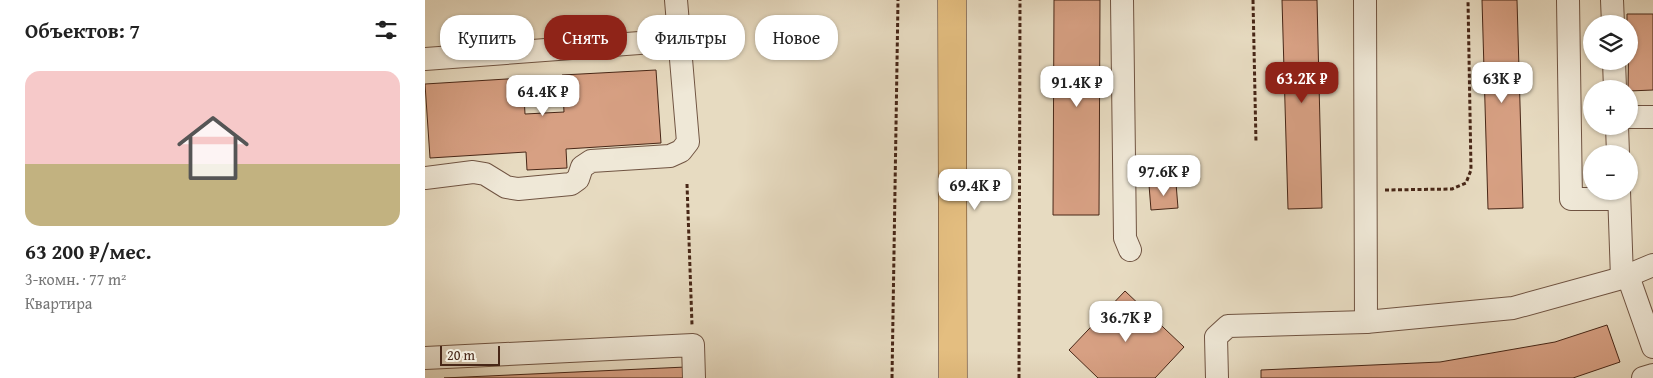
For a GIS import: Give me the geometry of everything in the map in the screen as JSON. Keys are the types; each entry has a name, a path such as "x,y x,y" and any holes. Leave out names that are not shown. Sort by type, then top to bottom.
{"main road":[{"path":"935,0 937,378"},
{"path":"953,0 953,378"}],"street":[{"path":"676,0 678,15"},
{"path":"1123,0 1125,238 1130,250"},
{"path":"1365,0 1366,322"},
{"path":"1568,0 1571,199 1583,198"},
{"path":"1612,0 1613,15"},
{"path":"425,59 637,43"},
{"path":"425,178 473,172 485,174 506,187 518,189 571,184 578,179 582,167 591,161 670,156 681,152 688,142 682,60"},
{"path":"1638,117 1653,116"},
{"path":"1619,200 1625,277 1653,348"},
{"path":"1217,378 1216,337 1228,326 1366,322 1513,308 1625,277 1653,266"},
{"path":"425,358 693,345 694,378"},
{"path":"1643,378 1653,375"}],"path":[{"path":"892,378 898,0"},
{"path":"1019,378 1020,0"},
{"path":"1253,0 1257,143"},
{"path":"1365,190 1452,189 1466,183 1471,170 1468,0"},
{"path":"687,184 693,345"}],"building":[{"path":"1054,0 1100,0 1099,215 1053,215"},
{"path":"1282,0 1317,0 1322,208 1288,209"},
{"path":"1482,0 1517,0 1523,208 1488,209"},
{"path":"1653,14 1653,90 1638,91 1638,80 1628,80 1628,70 1638,70 1638,15 1627,15"},
{"path":"656,70 661,143 566,149 567,168 527,170 526,152 430,158 425,84 523,78 525,114 564,112 562,75"},
{"path":"1176,183 1178,208 1151,210 1149,185"},
{"path":"1125,291 1184,347 1155,378 1098,378 1069,350"},
{"path":"1607,325 1620,362 1573,378 1261,378 1261,370 1440,362 1555,342"},
{"path":"686,367 687,378 444,378"}]}
